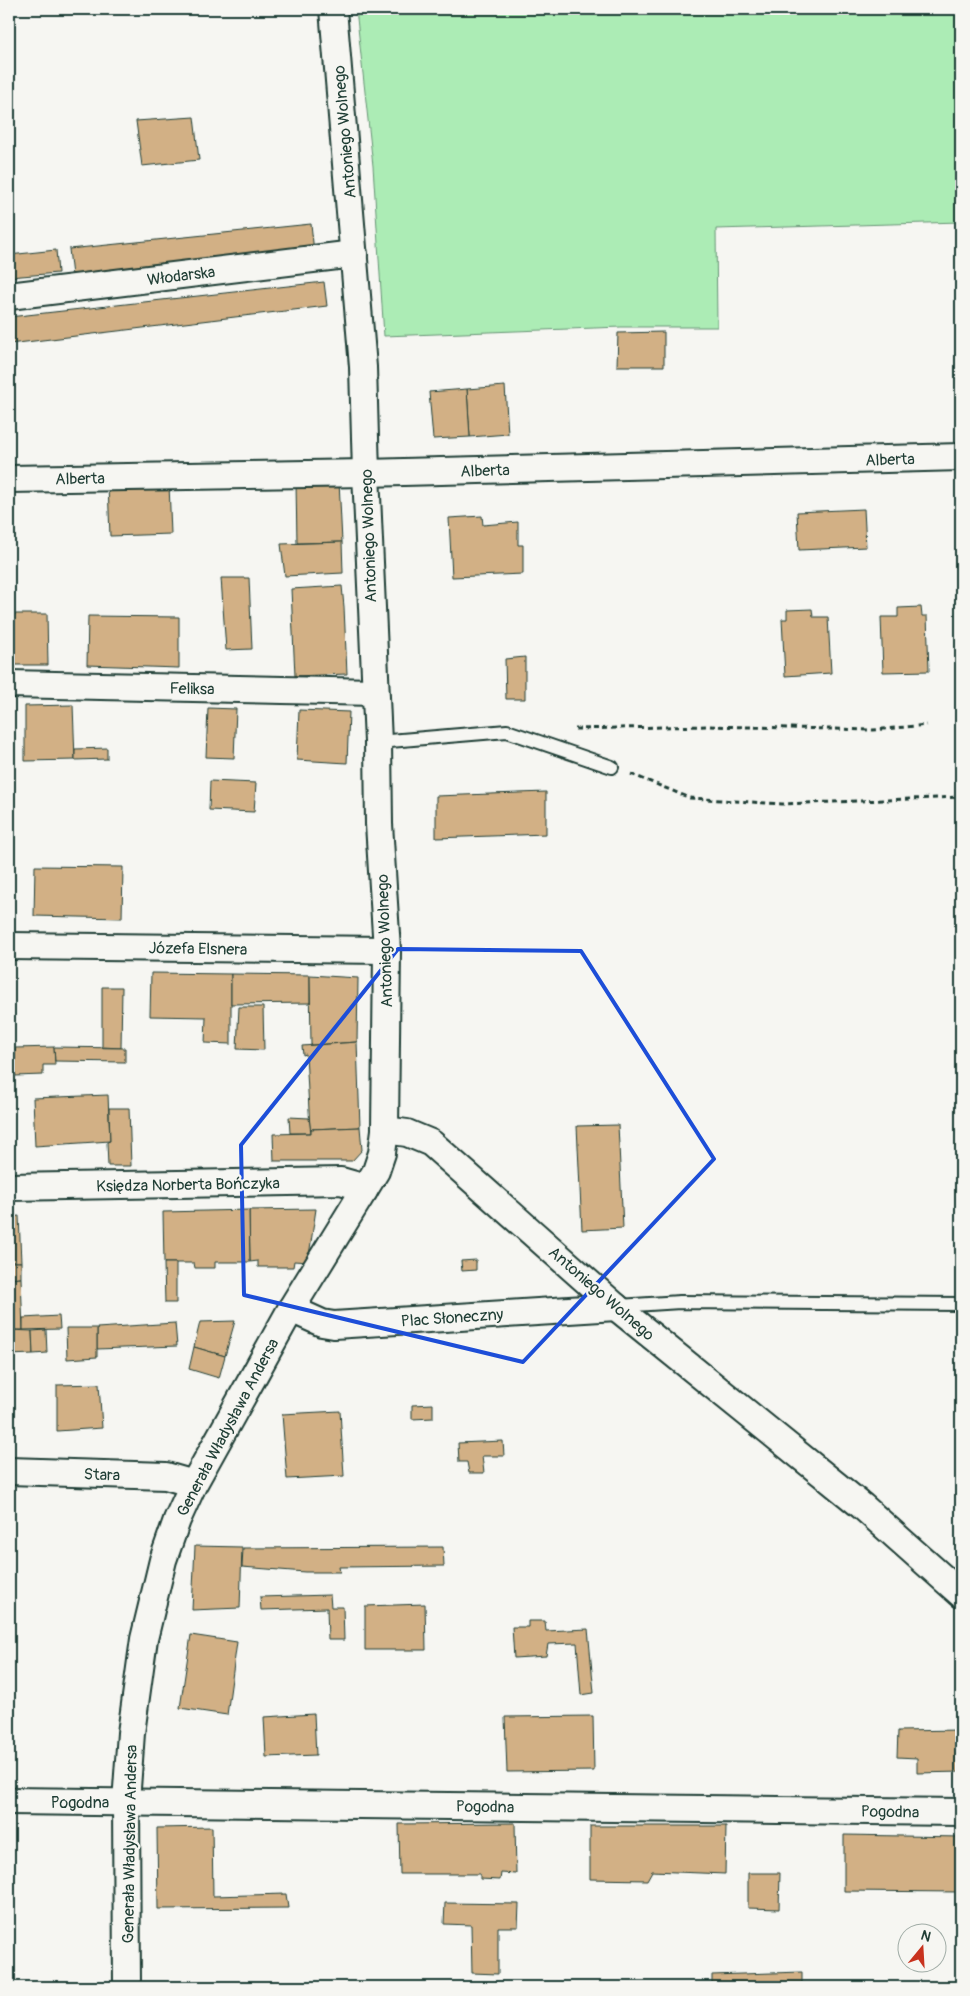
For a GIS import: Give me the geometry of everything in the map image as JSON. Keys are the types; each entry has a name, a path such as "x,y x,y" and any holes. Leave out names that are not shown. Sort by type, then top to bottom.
{"street":[{"name":"Antoniego Wolnego","path":"333,9 363,367 378,742 379,824 387,950 385,1130 407,1133 431,1143 616,1307 862,1506 961,1594"},
{"name":"Włodarska","path":"9,296 354,254"},
{"name":"Alberta","path":"9,479 366,473 961,457"},
{"name":"Feliksa","path":"9,684 375,692"},
{"name":"Józefa Elsnera","path":"9,946 387,950"},
{"name":"Generała Władysława Andersa","path":"127,1987 126,1802 131,1733 151,1607 177,1520 192,1487 291,1309 364,1191 379,1162 385,1130"},
{"name":"Księdza Norberta Bończyka","path":"9,1187 341,1181 362,1187 364,1191"},
{"name":"Plac Słoneczny","path":"291,1309 322,1323 334,1325 616,1307"},
{"name":"Stara","path":"9,1471 166,1476 187,1482 192,1487"},
{"name":"Pogodna","path":"9,1801 961,1812"}],"lane":[{"path":"378,742 507,731 612,767"},
{"path":"616,1307 680,1302 961,1304"}],"path":[{"path":"574,729 708,726 873,730 927,725"},
{"path":"612,767 690,798 782,804 961,797"}],"highlighted area":[{"path":"398,949 581,951 714,1159 523,1362 244,1295 241,1145"}],"green space":[{"path":"356,9 961,9 961,222 716,229 717,327 621,327 384,336 373,166"}],"building":[{"path":"194,117 199,160 142,166 136,121"},
{"path":"311,224 314,252 72,276 69,249"},
{"path":"56,250 58,273 9,277 9,255"},
{"path":"324,282 327,306 9,344 9,317"},
{"path":"664,332 664,366 617,366 618,333"},
{"path":"505,386 508,434 470,437 467,389"},
{"path":"467,389 470,437 433,439 429,392"},
{"path":"339,481 342,542 297,543 296,483"},
{"path":"169,484 171,534 110,536 108,485"},
{"path":"864,509 866,547 799,550 797,512"},
{"path":"482,516 483,525 518,522 518,545 523,545 523,574 452,577 449,518"},
{"path":"342,542 343,573 285,576 281,544"},
{"path":"221,578 249,578 252,649 226,650"},
{"path":"342,586 347,674 295,676 291,589"},
{"path":"921,607 922,616 927,616 929,671 883,672 881,617 898,617 898,608"},
{"path":"812,609 813,617 828,617 831,673 785,676 782,619 787,619 787,610"},
{"path":"9,614 47,614 48,665 9,665"},
{"path":"88,616 179,617 179,668 87,665"},
{"path":"525,657 525,699 506,699 505,659"},
{"path":"73,705 75,760 25,761 25,706"},
{"path":"208,708 236,709 234,758 206,757"},
{"path":"299,710 349,712 347,763 297,760"},
{"path":"107,748 107,759 75,760 75,749"},
{"path":"210,781 256,783 254,812 209,810"},
{"path":"546,792 546,834 436,838 436,796"},
{"path":"9,860 10,860 9,903"},
{"path":"35,866 123,867 122,918 34,916"},
{"path":"151,973 231,974 231,1044 205,1043 206,1017 150,1016"},
{"path":"231,974 310,975 310,1003 231,1004"},
{"path":"310,975 358,978 357,1042 311,1045"},
{"path":"102,987 122,987 121,1048 102,1047"},
{"path":"239,1007 263,1007 264,1050 237,1049"},
{"path":"357,1042 360,1127 310,1129 306,1054 303,1055 302,1046"},
{"path":"54,1047 55,1065 43,1065 43,1075 15,1076 15,1048"},
{"path":"54,1047 125,1048 125,1062 55,1061"},
{"path":"108,1095 110,1141 35,1146 33,1098"},
{"path":"109,1108 129,1108 131,1166 108,1166 107,1142 110,1141"},
{"path":"289,1117 309,1118 311,1133 290,1133"},
{"path":"618,1125 623,1228 582,1230 577,1126"},
{"path":"360,1127 362,1150 352,1161 274,1161 273,1134 311,1133 311,1129"},
{"path":"316,1209 308,1262 294,1261 293,1267 258,1267 258,1261 250,1262 249,1210"},
{"path":"249,1210 250,1262 215,1262 215,1268 195,1268 194,1263 164,1263 163,1212"},
{"path":"19,1216 21,1262 9,1262 9,1217"},
{"path":"476,1260 476,1270 462,1271 461,1261"},
{"path":"10,1262 21,1262 21,1278 10,1279"},
{"path":"164,1263 176,1263 176,1303 165,1303"},
{"path":"21,1278 23,1330 9,1330 9,1279"},
{"path":"59,1316 60,1329 23,1330 23,1318"},
{"path":"235,1321 225,1356 194,1347 200,1322"},
{"path":"175,1323 177,1346 97,1349 97,1328"},
{"path":"66,1328 97,1328 97,1357 67,1359"},
{"path":"9,1330 32,1331 33,1354 9,1355"},
{"path":"46,1330 47,1353 33,1354 32,1331"},
{"path":"194,1347 225,1356 219,1378 189,1369"},
{"path":"99,1384 102,1428 57,1431 57,1385"},
{"path":"433,1404 433,1418 412,1419 412,1405"},
{"path":"340,1411 344,1476 287,1479 282,1414"},
{"path":"503,1441 504,1456 482,1456 484,1473 469,1473 467,1462 459,1462 458,1443"},
{"path":"195,1546 242,1547 240,1608 192,1610"},
{"path":"443,1547 444,1566 339,1567 340,1572 305,1572 242,1567 243,1548"},
{"path":"330,1595 331,1607 343,1607 344,1640 328,1640 327,1608 261,1610 260,1597"},
{"path":"425,1604 426,1650 365,1650 365,1606"},
{"path":"528,1621 545,1621 546,1631 588,1629 594,1693 581,1695 577,1643 548,1644 546,1656 514,1658 512,1627 528,1627"},
{"path":"191,1635 237,1642 227,1715 180,1708"},
{"path":"314,1714 316,1755 266,1757 264,1717"},
{"path":"593,1716 594,1771 507,1772 505,1717"},
{"path":"961,1730 961,1772 917,1773 917,1758 897,1757 898,1731"},
{"path":"515,1823 516,1874 501,1873 500,1880 480,1879 480,1874 400,1874 399,1824"},
{"path":"590,1826 726,1826 725,1874 652,1871 647,1880 590,1879"},
{"path":"212,1827 213,1896 286,1894 288,1908 158,1909 157,1828"},
{"path":"844,1835 961,1837 961,1892 844,1891"},
{"path":"748,1873 780,1873 779,1909 748,1908"},
{"path":"445,1903 519,1904 518,1927 498,1927 498,1974 472,1973 471,1925 444,1924"},
{"path":"802,1972 802,1987 781,1987 781,1985 712,1987 712,1975"}]}
